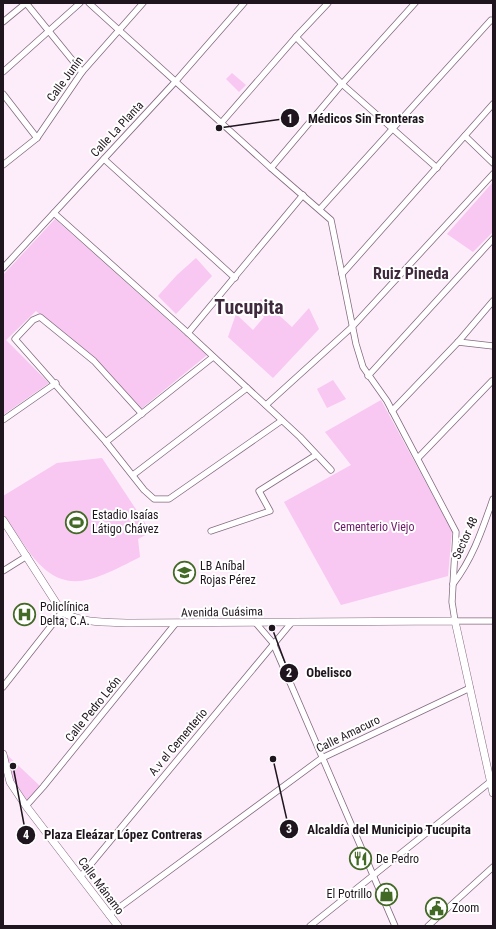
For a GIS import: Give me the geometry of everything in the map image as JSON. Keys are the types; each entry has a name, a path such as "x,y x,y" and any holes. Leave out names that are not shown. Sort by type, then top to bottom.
{"main road":[{"path":"3,520 62,612"},
{"name":"Avenida Guásima","path":"62,612 77,618 94,622 176,623 455,621"},
{"path":"455,621 493,793"},
{"name":"Calle Mánamo","path":"3,754 10,782 26,806 118,926"}],"street":[{"path":"3,22 26,3 82,72"},
{"path":"3,72 80,3"},
{"path":"89,3 118,31 331,220 359,357 368,376 392,411 456,532 452,602 455,621"},
{"name":"Calle Junín","path":"3,165 37,138 82,72 143,3"},
{"name":"Calle La Planta","path":"3,268 175,82 244,3"},
{"path":"222,122 296,37 328,3"},
{"path":"271,168 342,84 415,3"},
{"path":"320,209 492,20"},
{"path":"296,37 342,84 437,168"},
{"path":"3,94 37,138"},
{"path":"342,274 493,104"},
{"path":"465,136 493,163"},
{"path":"104,159 235,278"},
{"path":"266,406 352,327 493,174"},
{"path":"188,333 235,278 302,195"},
{"path":"54,213 188,333 266,406 331,470"},
{"path":"368,376 493,239"},
{"path":"392,411 458,342 493,301"},
{"path":"142,414 94,361 40,317 33,320 15,339 56,383 154,499 169,499 281,421"},
{"path":"458,342 493,346"},
{"path":"106,442 213,357"},
{"path":"418,458 492,381"},
{"path":"3,420 56,383"},
{"path":"133,476 247,388"},
{"path":"211,531 270,511 259,491 316,455"},
{"name":"Sector 48","path":"453,584 464,569 477,545 493,499"},
{"path":"3,571 27,556"},
{"path":"3,687 62,612"},
{"name":"Avenida Guásima","path":"455,621 493,621"},
{"path":"255,622 273,643 395,926"},
{"name":"A.v el Cementerio","path":"81,876 292,622"},
{"name":"Calle Pedro León","path":"26,806 43,788 176,623"},
{"name":"Calle Amacuro","path":"109,915 322,758 470,688"},
{"path":"310,926 490,782"},
{"path":"428,926 493,867"}],"green space":[{"path":"232,73 246,85 239,92 226,79"},
{"path":"493,182 493,232 473,252 447,234"},
{"path":"55,219 207,355 141,409 97,360 36,311 6,340 49,383 3,415 3,275"},
{"path":"196,258 212,276 176,314 158,296 177,275"},
{"path":"261,299 292,327 309,308 319,329 273,378 228,337 236,314 253,330 264,317 254,307"},
{"path":"333,380 346,399 327,408 317,389"},
{"name":"Cementerio Viejo","path":"381,400 452,531 448,576 341,605 284,502 351,465 325,432"},
{"name":"Estadio Isaías Látigo Chávez","path":"102,458 151,532 138,539 140,557 105,574 90,579 76,581 63,579 50,573 37,561 23,543 4,515 3,496 57,463"},
{"path":"3,751 41,787 26,806 10,782"}],"place":[{"name":"Médicos Sin Fronteras","path":"219,128"},
{"name":"Estadio Isaías Látigo Chávez","path":"77,522"},
{"name":"LB Aníbal Rojas Pérez","path":"184,573"},
{"name":"Policlínica Delta, C.A.","path":"25,614"},
{"name":"Obelisco","path":"272,628"},
{"name":"Alcaldía del Municipio Tucupita","path":"273,759"},
{"name":"Plaza Eleázar López Contreras","path":"13,766"},
{"name":"De Pedro","path":"360,859"},
{"name":"El Potrillo","path":"387,894"},
{"name":"Zoom","path":"437,908"}],"district":[{"name":"Ruiz Pineda","path":"411,273"},
{"name":"Tucupita","path":"249,307"}]}
